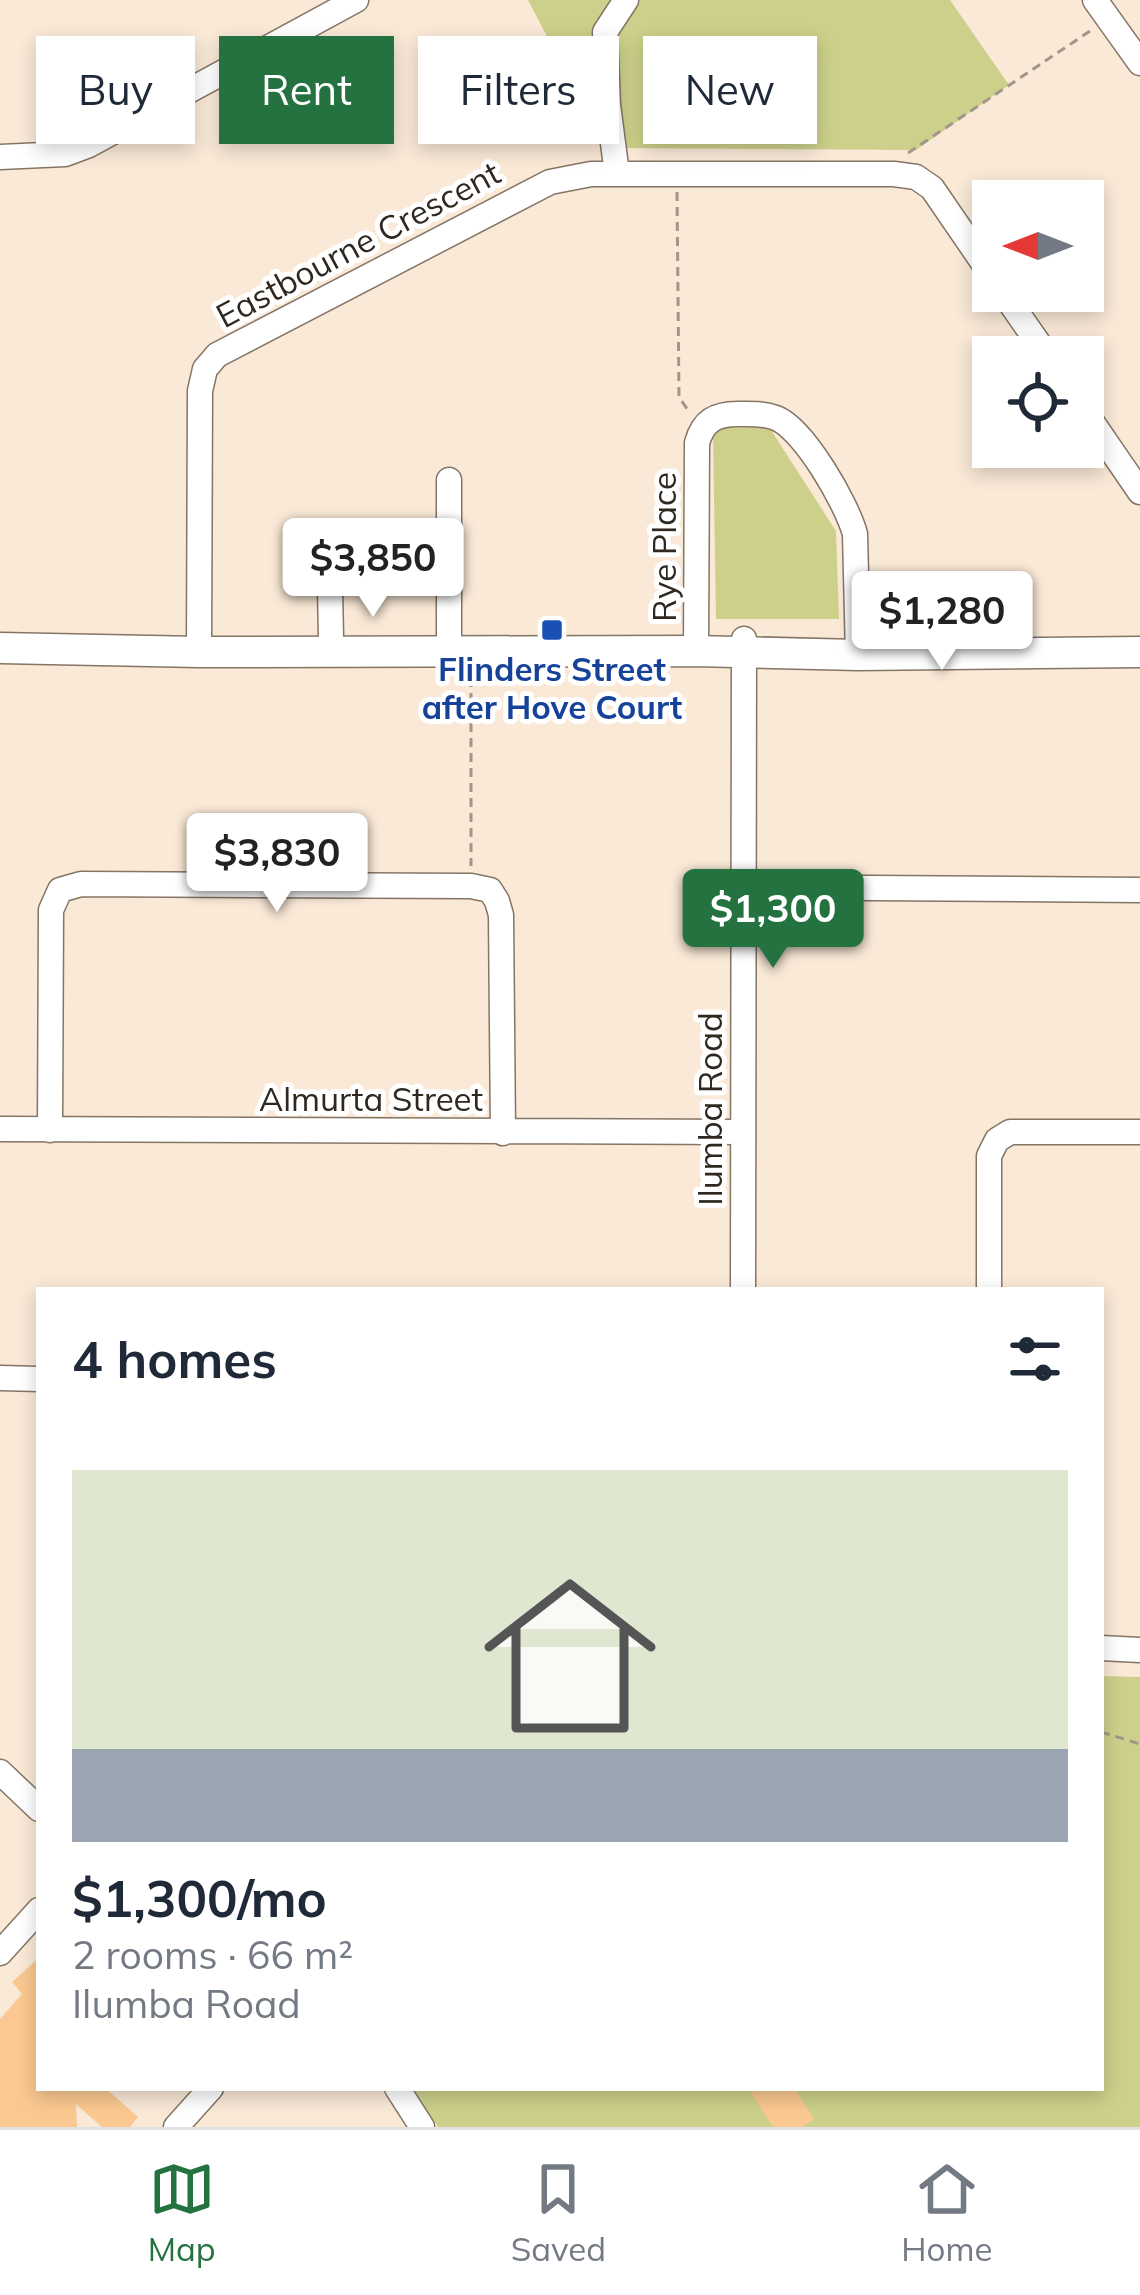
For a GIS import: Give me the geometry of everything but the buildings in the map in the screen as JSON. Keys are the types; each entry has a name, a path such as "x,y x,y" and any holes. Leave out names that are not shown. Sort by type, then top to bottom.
{"main road":[{"path":"0,635 457,652 696,645 1140,652"},
{"path":"0,648 331,638 457,652"},
{"path":"858,647 1140,639"}],"street":[{"path":"0,158 65,154 89,145 356,0"},
{"path":"617,173 605,32 626,0"},
{"path":"1102,9 1140,63"},
{"path":"900,175 916,177 932,188 972,247"},
{"name":"Eastbourne Crescent","path":"200,644 200,391 205,370 217,355 569,176 900,175"},
{"name":"Rye Place","path":"696,645 697,443 710,419 745,414 780,419 796,431 844,503 855,534 858,647"},
{"path":"1104,440 1140,492"},
{"path":"449,480 457,652"},
{"path":"331,638 333,548"},
{"name":"Ilumba Road","path":"743,1287 745,646"},
{"path":"50,1130 51,910 60,890 82,884 471,886 490,890 501,915 502,1133"},
{"path":"743,887 1140,890"},
{"name":"Almurta Street","path":"0,1130 742,1132"},
{"path":"989,1287 989,1156 997,1140 1010,1132 1140,1132"},
{"path":"0,1378 36,1379"},
{"path":"1104,1641 1140,1634"},
{"path":"1104,1641 1140,1649"},
{"path":"0,1772 36,1807"},
{"path":"0,1953 36,1913"},
{"path":"176,2127 209,2091"},
{"path":"399,2091 422,2127"}],"path":[{"path":"900,175 902,157 1102,9"},
{"path":"677,174 679,397 700,430"},
{"path":"457,652 471,886"},
{"path":"1104,1733 1140,1744"}],"green space":[{"path":"528,0 950,0 1009,85 916,150 605,148 603,144 619,144 619,36 547,36"},
{"path":"769,427 836,531 839,619 716,619 713,435 718,428"},
{"path":"1104,1676 1140,1677 1140,2127 438,2127 413,2091 1104,2091"}],"place":[{"name":"Flinders Street after Hove Court","path":"552,630"}]}
